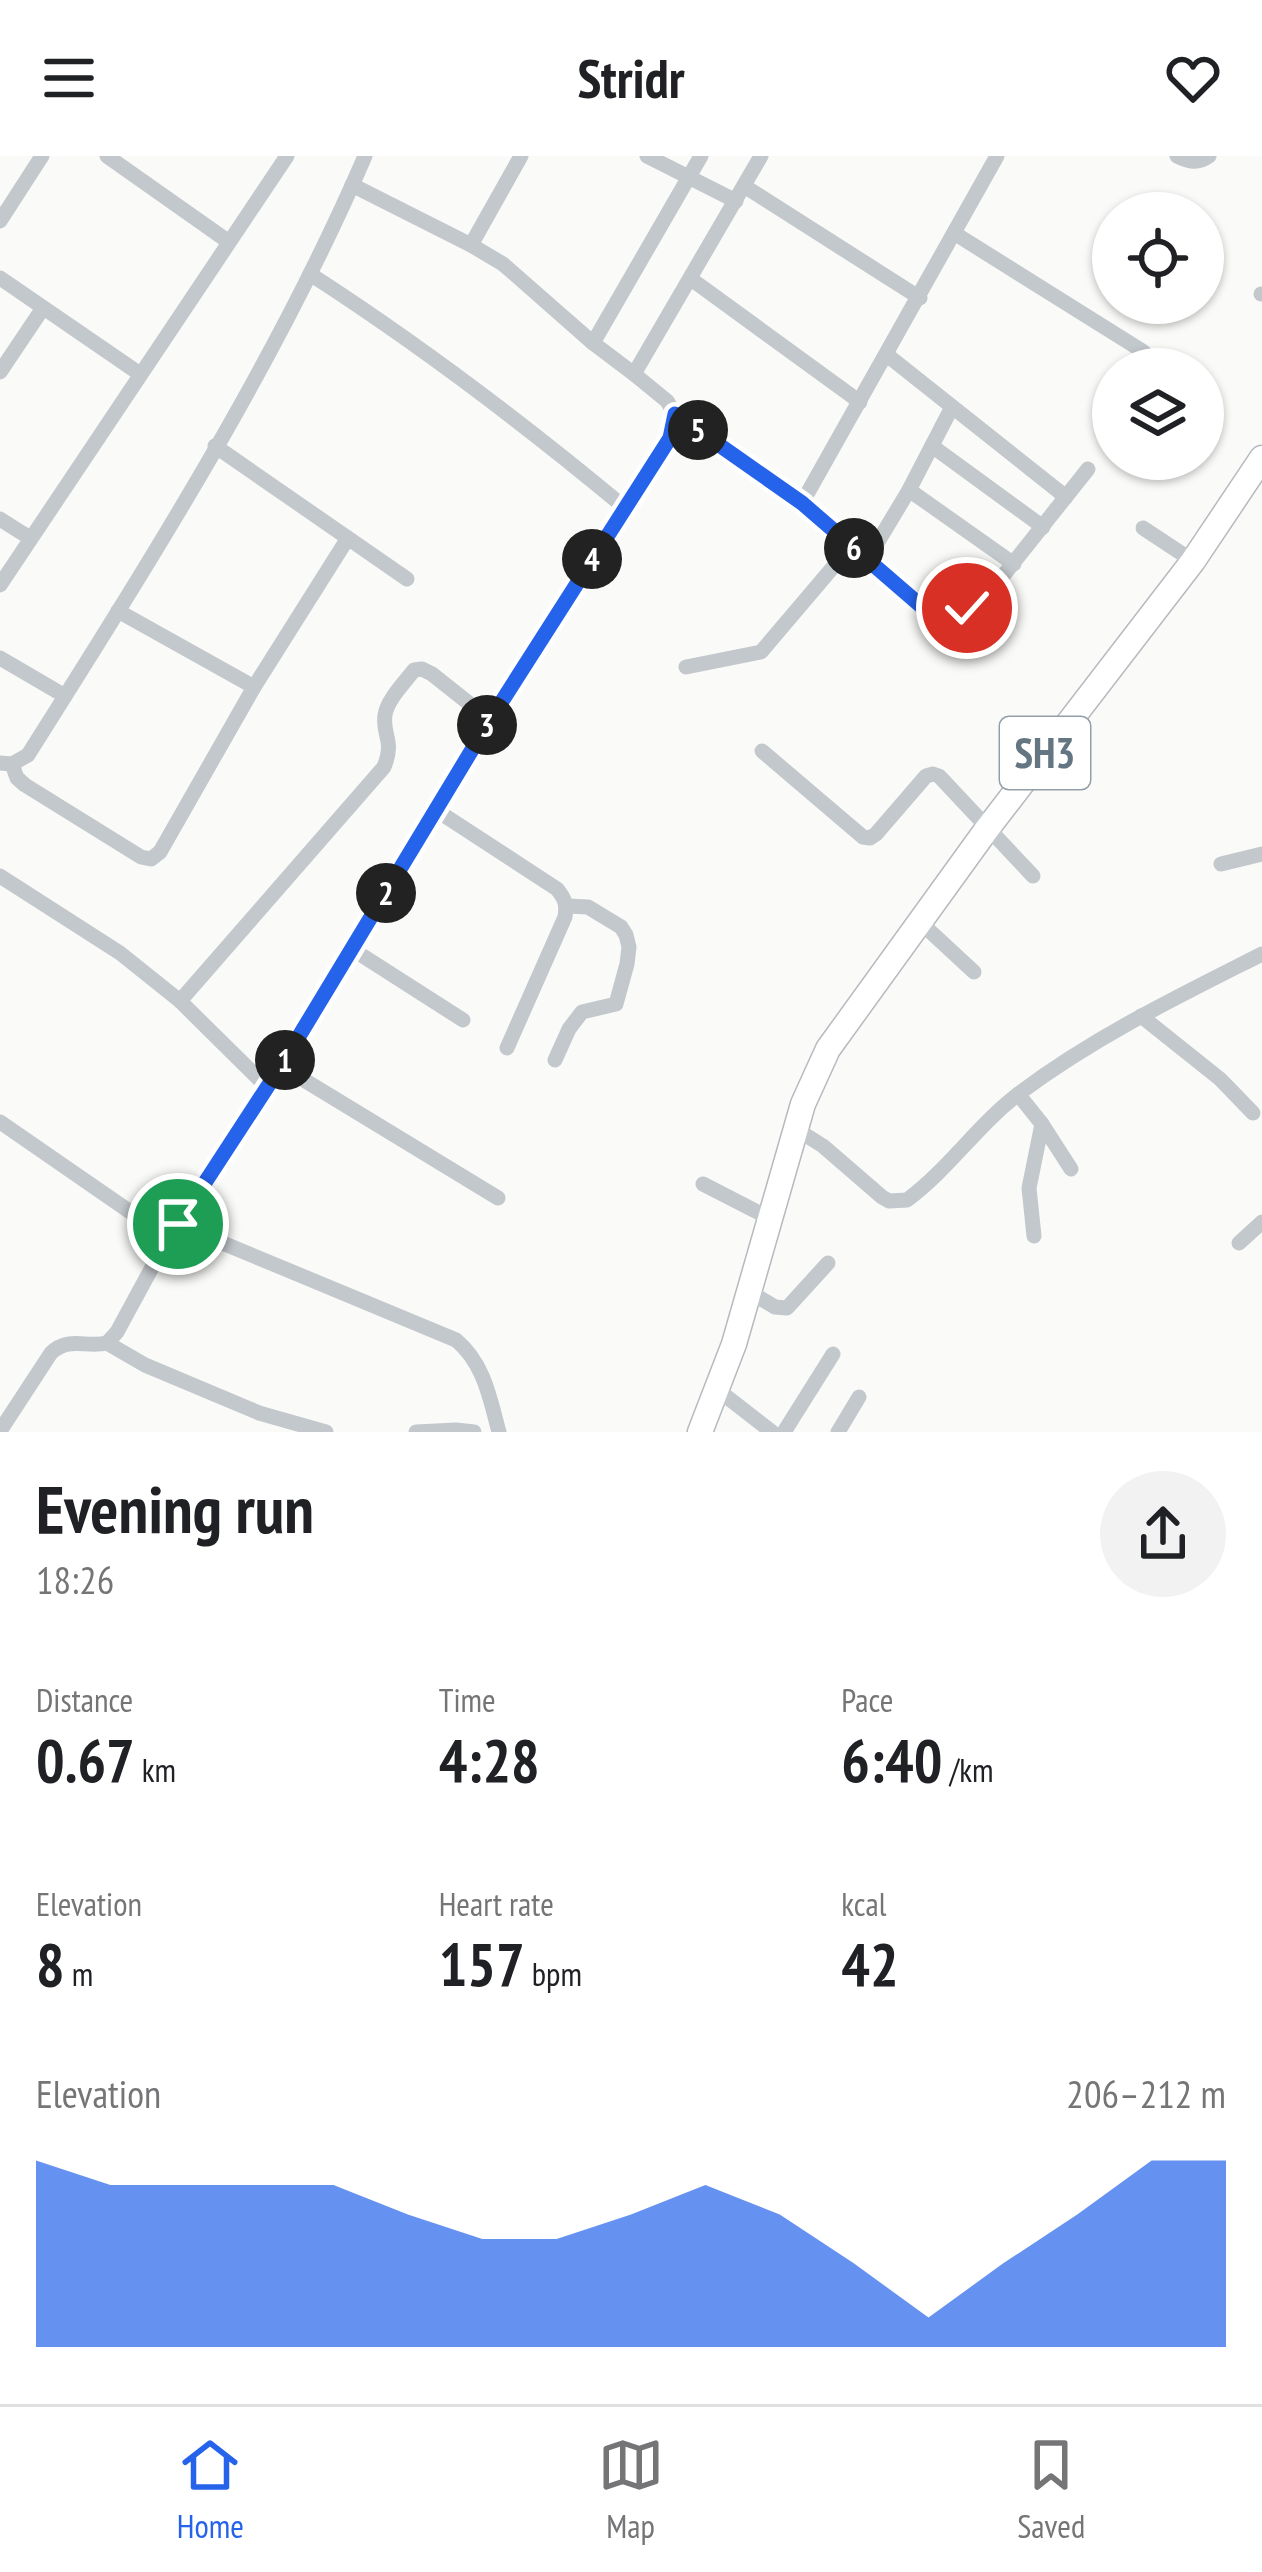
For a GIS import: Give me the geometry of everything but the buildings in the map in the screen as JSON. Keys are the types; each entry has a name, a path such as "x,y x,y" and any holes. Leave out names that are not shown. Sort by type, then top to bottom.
{"main road":[{"name":"SH3","path":"700,1432 750,1292 809,1087 828,1048 987,829 1193,561 1262,458"}],"street":[{"path":"0,221 43,156"},
{"path":"107,156 229,242"},
{"path":"130,172 140,156"},
{"path":"0,585 287,156"},
{"path":"348,538 254,687 160,852 151,859 140,857 25,785 6,764 28,755 118,611 310,274 365,156"},
{"path":"471,245 521,156"},
{"path":"647,156 688,178 740,194 920,298"},
{"path":"593,343 701,156"},
{"path":"634,374 760,156"},
{"path":"802,503 997,156"},
{"path":"1177,156 1193,162 1209,156"},
{"path":"352,185 471,245 517,275 667,401 675,414 802,503 935,618 983,598 1088,469"},
{"path":"954,233 1138,348"},
{"path":"310,274 448,367 624,507"},
{"path":"691,279 860,402"},
{"path":"3,287 43,308 140,374"},
{"path":"0,371 43,308"},
{"path":"887,356 1066,497"},
{"path":"867,560 952,407"},
{"path":"0,1431 59,1345 96,1346 117,1331 173,1231 281,1066 490,720 670,438 675,414"},
{"path":"215,446 407,579"},
{"path":"932,446 1043,526"},
{"path":"909,490 1014,564"},
{"path":"0,519 30,538"},
{"path":"1143,528 1193,561"},
{"path":"686,668 761,652 851,546"},
{"path":"118,611 254,687"},
{"path":"0,658 65,696"},
{"path":"180,1001 385,767 391,745 384,717 414,670 432,674 490,720"},
{"path":"762,751 863,837 870,838 926,776 939,776 1033,876"},
{"path":"436,810 557,890 567,907 507,1048"},
{"path":"1221,864 1262,854"},
{"path":"0,876 104,941 180,1001 267,1087"},
{"path":"555,1060 582,1012 616,1004 629,947 621,927 588,907 567,907"},
{"path":"920,922 974,972"},
{"path":"352,950 464,1020"},
{"path":"796,1130 824,1147 882,1197 907,1200 984,1123 1093,1041 1262,954"},
{"path":"1141,1016 1220,1079 1253,1113"},
{"path":"281,1066 498,1198"},
{"path":"1018,1094 1071,1169"},
{"path":"0,1122 173,1231 456,1340 485,1378 499,1432"},
{"path":"1034,1236 1029,1188 1042,1124"},
{"path":"704,1184 771,1219"},
{"path":"1239,1243 1262,1222"},
{"path":"750,1292 787,1308 828,1263"},
{"path":"106,1343 145,1365 259,1413 326,1432"},
{"path":"784,1432 832,1354"},
{"path":"718,1390 772,1432"},
{"path":"0,1391 20,1400"},
{"path":"838,1432 859,1396"},
{"path":"416,1432 474,1432"}],"route":[{"path":"178,1224 670,438 675,414 802,503 935,618 967,608"}]}
